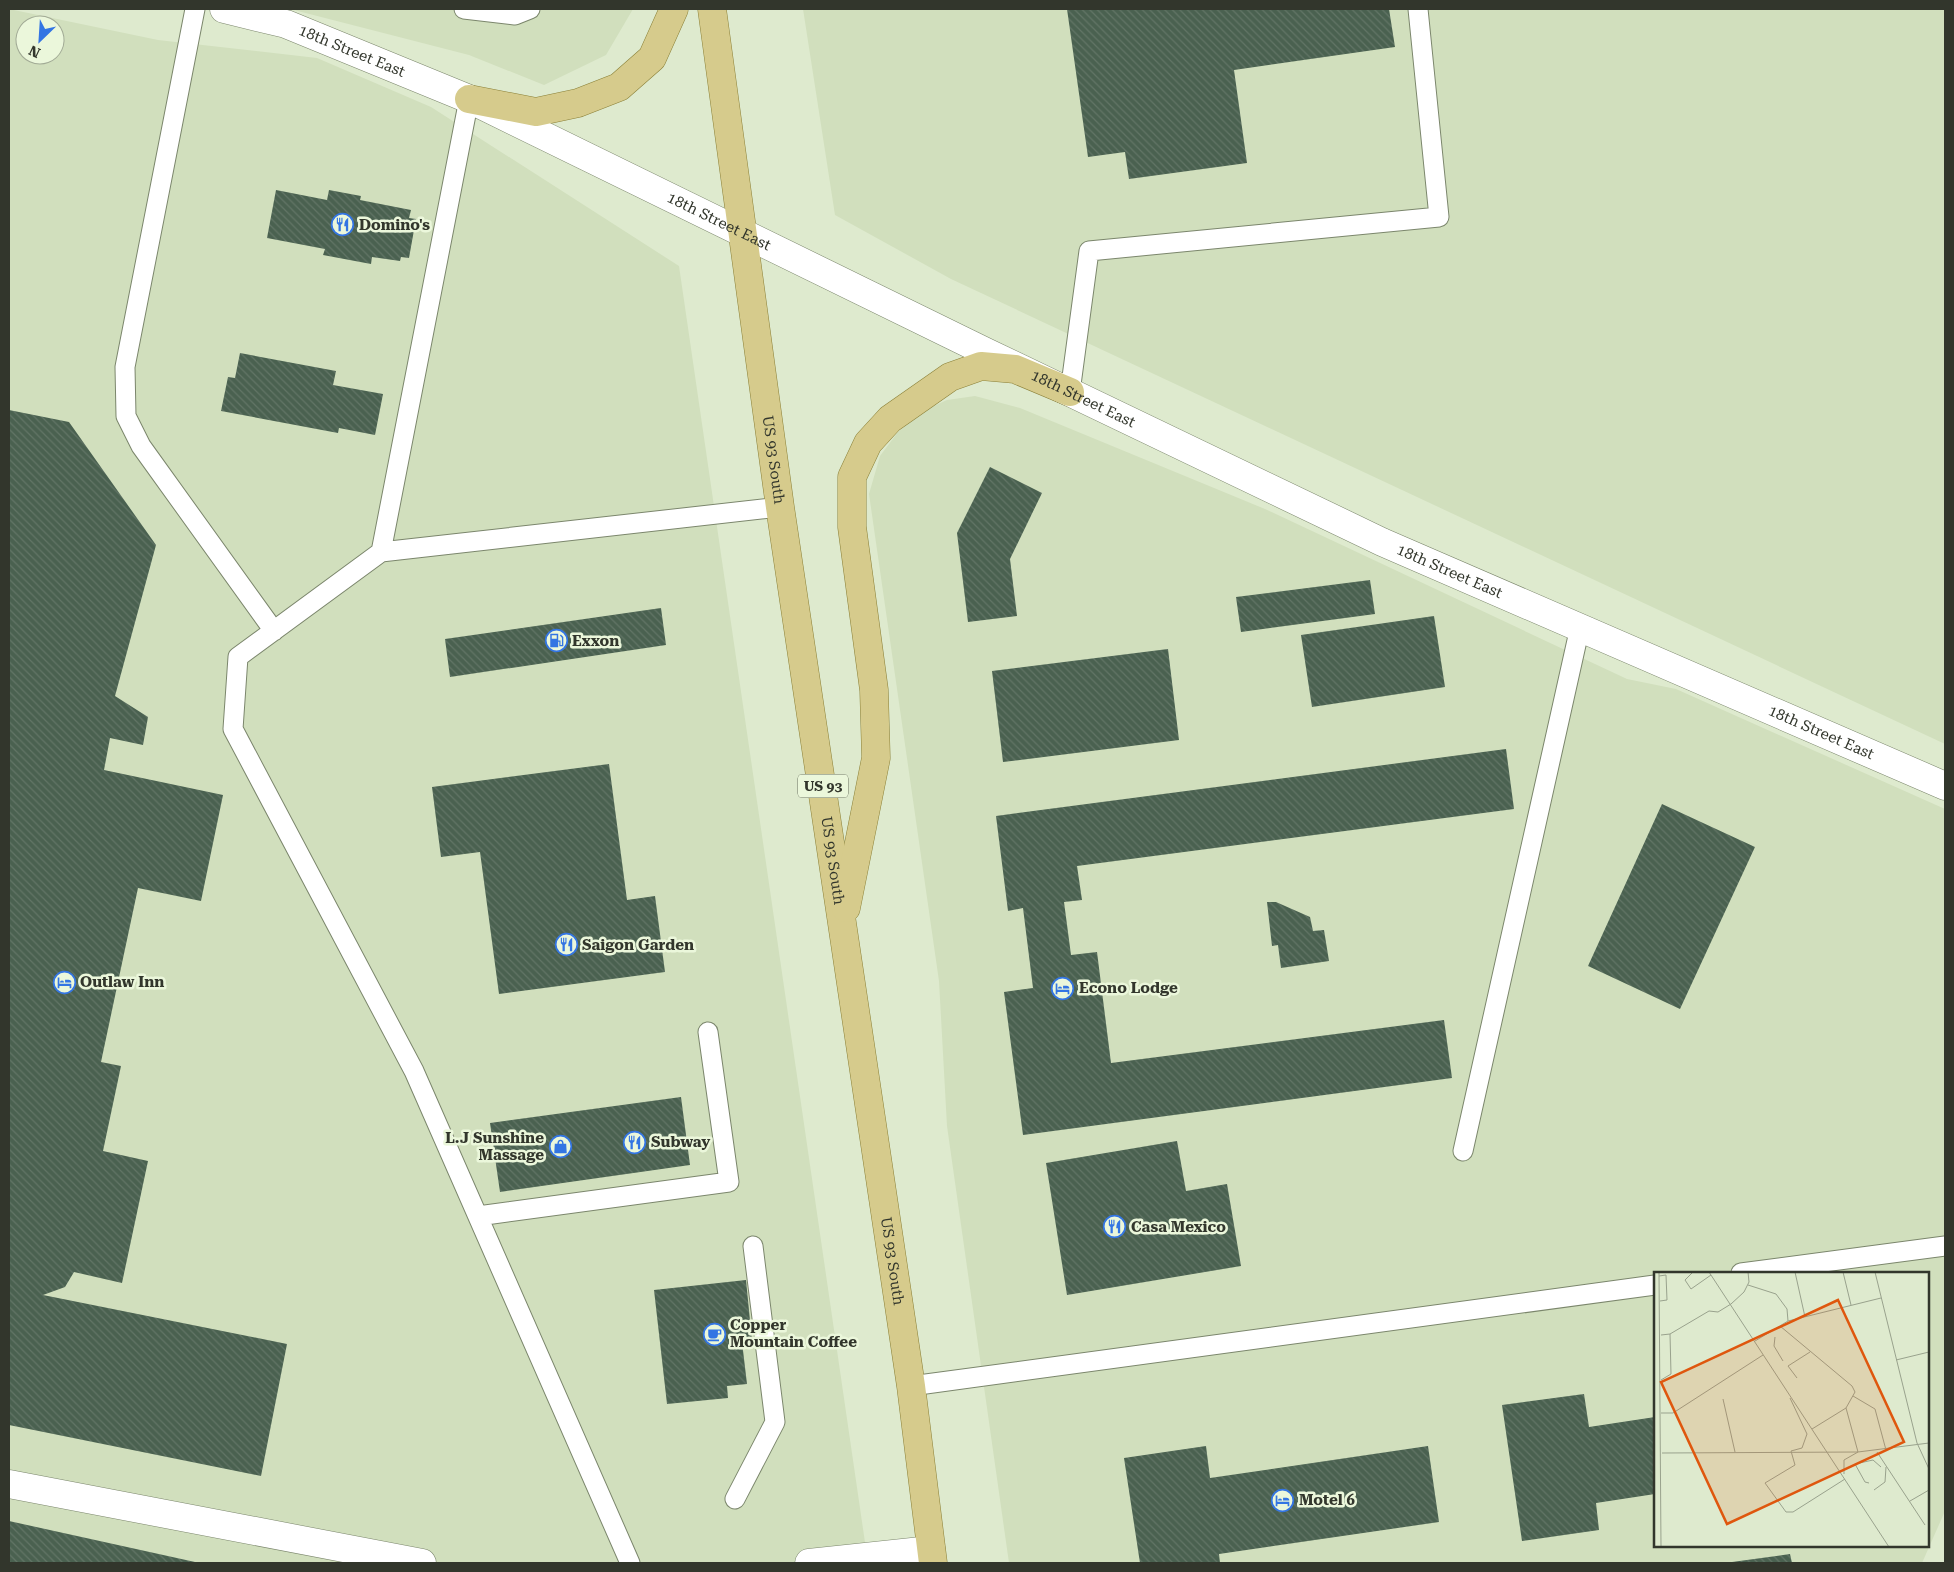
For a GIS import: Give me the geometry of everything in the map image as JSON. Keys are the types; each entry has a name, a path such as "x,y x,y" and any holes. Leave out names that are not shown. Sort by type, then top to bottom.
{"main road":[{"path":"469,99 536,112 578,104 619,87 652,58 674,9"},
{"name":"US 93 South","path":"712,9 780,507 911,1386 932,1556"},
{"path":"842,929 876,758 874,690 852,527 852,477 868,443 890,419 950,377 981,366 1015,369 1070,392"}],"street":[{"name":"18th Street East","path":"224,9 286,16 469,99 1382,542 1945,786"},
{"path":"9,1484 366,1558 422,1563"},
{"path":"809,1563 932,1556"}],"lane":[{"path":"195,9 125,367 126,416 141,446 274,631"},
{"path":"464,9 515,15 530,9"},
{"path":"1070,392 1089,251 1438,217 1418,9"},
{"path":"380,552 469,99"},
{"path":"630,1563 414,1071 232,729 238,657 380,552 780,507"},
{"path":"1463,1151 1580,627"},
{"path":"478,1216 729,1182 708,1032"},
{"path":"735,1499 775,1422 753,1246"},
{"path":"1749,1272 1945,1246"},
{"path":"911,1386 1654,1285"}],"shaded area":[{"path":"9,9 38,15 15,15 15,65 65,65 65,21 158,40 317,58 431,107 679,266 868,1563 9,1563"},
{"path":"290,9 633,9 606,55 544,85 469,55"},
{"path":"803,9 1945,9 1945,744 951,279 835,215"},
{"path":"975,396 1020,408 1265,509 1627,679 1676,689 1945,809 1945,1511 1922,1563 1009,1563 947,1126 939,981 869,494 880,456 898,432 925,410 947,400"}],"building":[{"path":"1067,9 1389,9 1395,47 1234,70 1247,163 1129,179 1125,152 1088,157"},
{"path":"276,190 327,200 329,190 361,196 360,200 411,210 409,218 416,219 409,258 401,257 400,261 372,257 371,264 323,255 325,249 267,238"},
{"path":"240,353 336,371 333,385 383,394 375,435 339,428 338,433 221,411 228,377 235,378"},
{"name":"Outlaw Inn","path":"9,410 69,422 156,545 115,696 148,717 143,745 110,738 104,770 223,795 201,901 138,888 101,1062 121,1066 103,1151 148,1161 122,1283 74,1272 65,1287 43,1295 287,1344 261,1476 9,1425"},
{"path":"990,467 1042,493 1010,559 1017,616 968,622 957,533"},
{"path":"1370,580 1375,614 1241,632 1236,597"},
{"path":"661,608 666,645 450,677 445,639"},
{"path":"1434,616 1445,687 1312,707 1301,635"},
{"path":"1168,649 1179,740 1003,762 992,671"},
{"path":"1506,749 1514,809 1077,866 1082,900 1064,902 1071,955 1097,952 1111,1063 1444,1020 1452,1078 1023,1135 1004,992 1033,988 1023,908 1008,911 996,816"},
{"path":"609,764 627,900 655,896 665,972 499,994 480,852 441,857 432,787"},
{"path":"1662,804 1755,847 1680,1009 1588,966"},
{"path":"1267,902 1276,902 1310,917 1313,931 1324,930 1329,961 1281,968 1278,945 1272,946"},
{"path":"681,1097 690,1165 500,1192 490,1123"},
{"path":"1177,1141 1186,1191 1227,1184 1241,1266 1067,1295 1046,1163"},
{"path":"746,1280 752,1341 742,1342 747,1384 727,1386 728,1398 667,1404 654,1290"},
{"path":"1584,1394 1589,1427 1654,1417 1654,1494 1596,1503 1599,1530 1522,1541 1502,1405"},
{"name":"Motel 6","path":"1206,1446 1210,1478 1428,1446 1439,1522 1219,1554 1220,1563 1140,1563 1124,1458"},
{"path":"9,1521 195,1562 195,1563 9,1563"},
{"path":"1790,1554 1792,1563 1732,1563 1732,1562"}],"place":[{"name":"Domino's","path":"343,225"},
{"name":"Exxon","path":"556,641"},
{"name":"Saigon Garden","path":"566,945"},
{"name":"Outlaw Inn","path":"64,982"},
{"name":"Econo Lodge","path":"1063,988"},
{"name":"Subway","path":"635,1142"},
{"name":"L.J Sunshine Massage","path":"560,1147"},
{"name":"Casa Mexico","path":"1115,1227"},
{"name":"Copper Mountain Coffee","path":"714,1334"},
{"name":"Motel 6","path":"1283,1500"}]}
